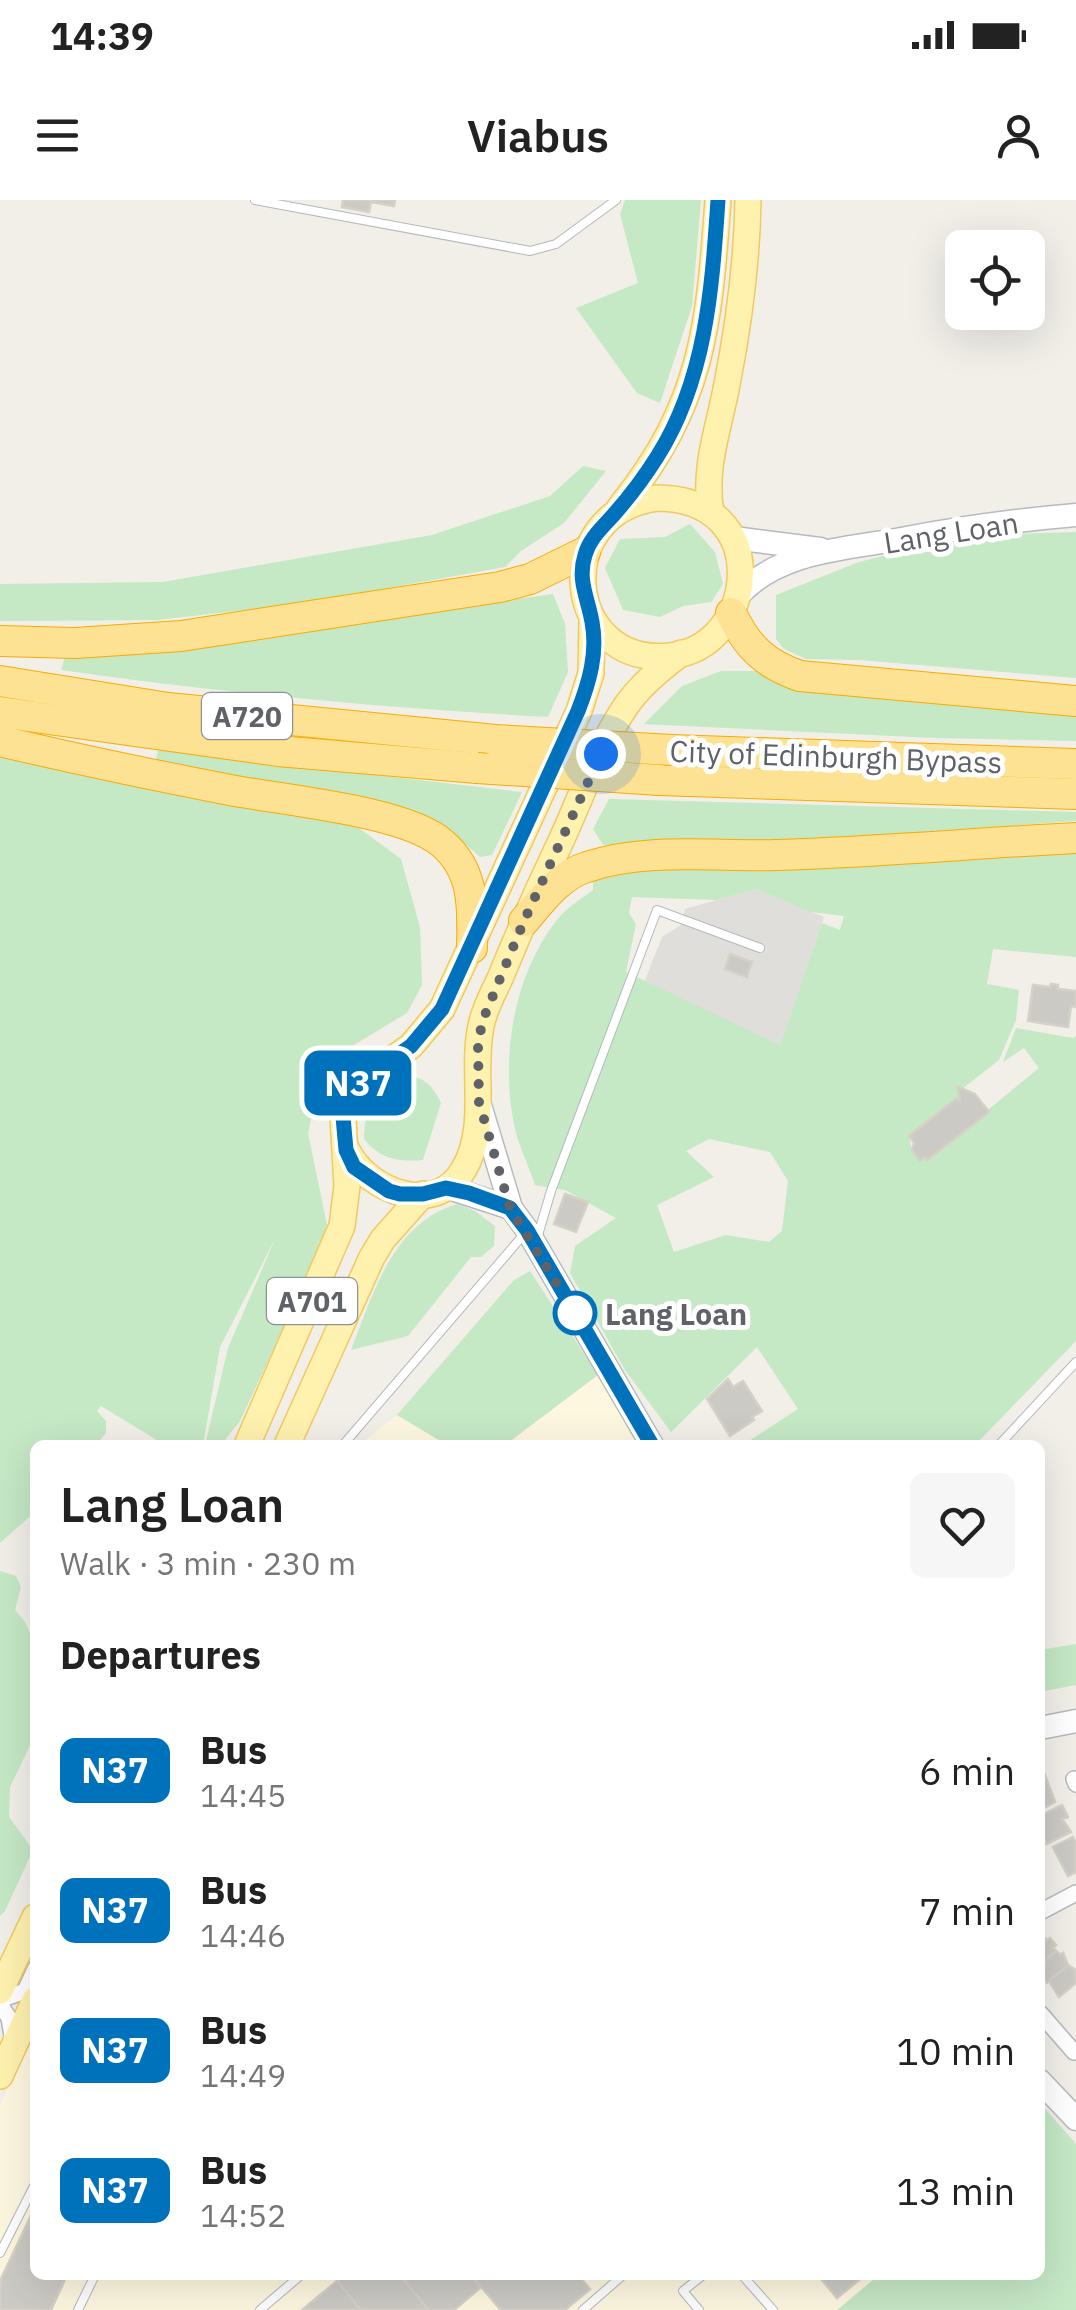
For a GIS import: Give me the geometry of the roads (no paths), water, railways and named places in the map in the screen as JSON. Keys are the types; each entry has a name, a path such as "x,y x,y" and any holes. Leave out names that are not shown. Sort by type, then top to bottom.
{"highway":[{"path":"0,641 130,641 230,630 500,587 530,579 585,552"},
{"path":"735,604 740,632 762,659 800,676 1076,701"},
{"name":"City of Edinburgh Bypass","path":"0,681 168,708 495,740 1076,764"},
{"name":"City of Edinburgh Bypass","path":"0,712 278,751 477,768 659,780 1076,794"},
{"path":"0,740 386,818 426,831 445,844 468,879 474,896 472,948"},
{"path":"524,921 561,880 583,868 612,860 1076,838"}],"main road":[{"path":"585,552 658,456 693,381 708,313 718,200"},
{"path":"711,513 707,472 727,386 741,299 748,200"},
{"path":"613,516 638,502 657,498 688,502 711,513 734,538 740,568 735,604"},
{"name":"Lang Loan","path":"735,604 765,574 827,550 974,526 1076,516"},
{"name":"Lang Loan","path":"734,538 827,550"},
{"name":"A701","path":"249,1440 336,1246 346,1206 343,1117 357,1084 411,1046 429,1028 472,948 587,688 594,652 592,620 581,578 585,552"},
{"name":"A701","path":"289,1440 340,1322 382,1238 434,1190 464,1169 479,1102 482,1022 524,921 626,705 648,678 707,639 735,604"},
{"path":"592,620 602,632 630,650 669,656 681,653"},
{"path":"479,1102 510,1208 649,1440"},
{"path":"346,1150 354,1167 377,1186 400,1194 434,1190 510,1208"},
{"path":"1045,1727 1076,1721"},
{"path":"0,1992 30,1927"},
{"path":"0,2076 30,2011"},
{"path":"1045,2086 1076,2119"}],"street":[{"path":"1045,1909 1076,1893"},
{"path":"0,1949 30,1925"},
{"path":"14,2046 9,2018 0,2002 25,1991 30,1980"},
{"path":"1045,2020 1074,2052"}],"lane":[{"path":"255,200 530,251 556,244 616,200"},
{"path":"348,1440 531,1238 657,910 760,948"},
{"path":"1004,1440 1076,1362"},
{"path":"0,2252 30,2194"},
{"path":"78,2310 93,2280"},
{"path":"260,2310 295,2280"},
{"path":"583,2310 617,2280"},
{"path":"697,2280 683,2291 699,2310"},
{"path":"746,2280 773,2310"}],"place":[{"name":"Lang Loan","path":"575,1313"}]}
